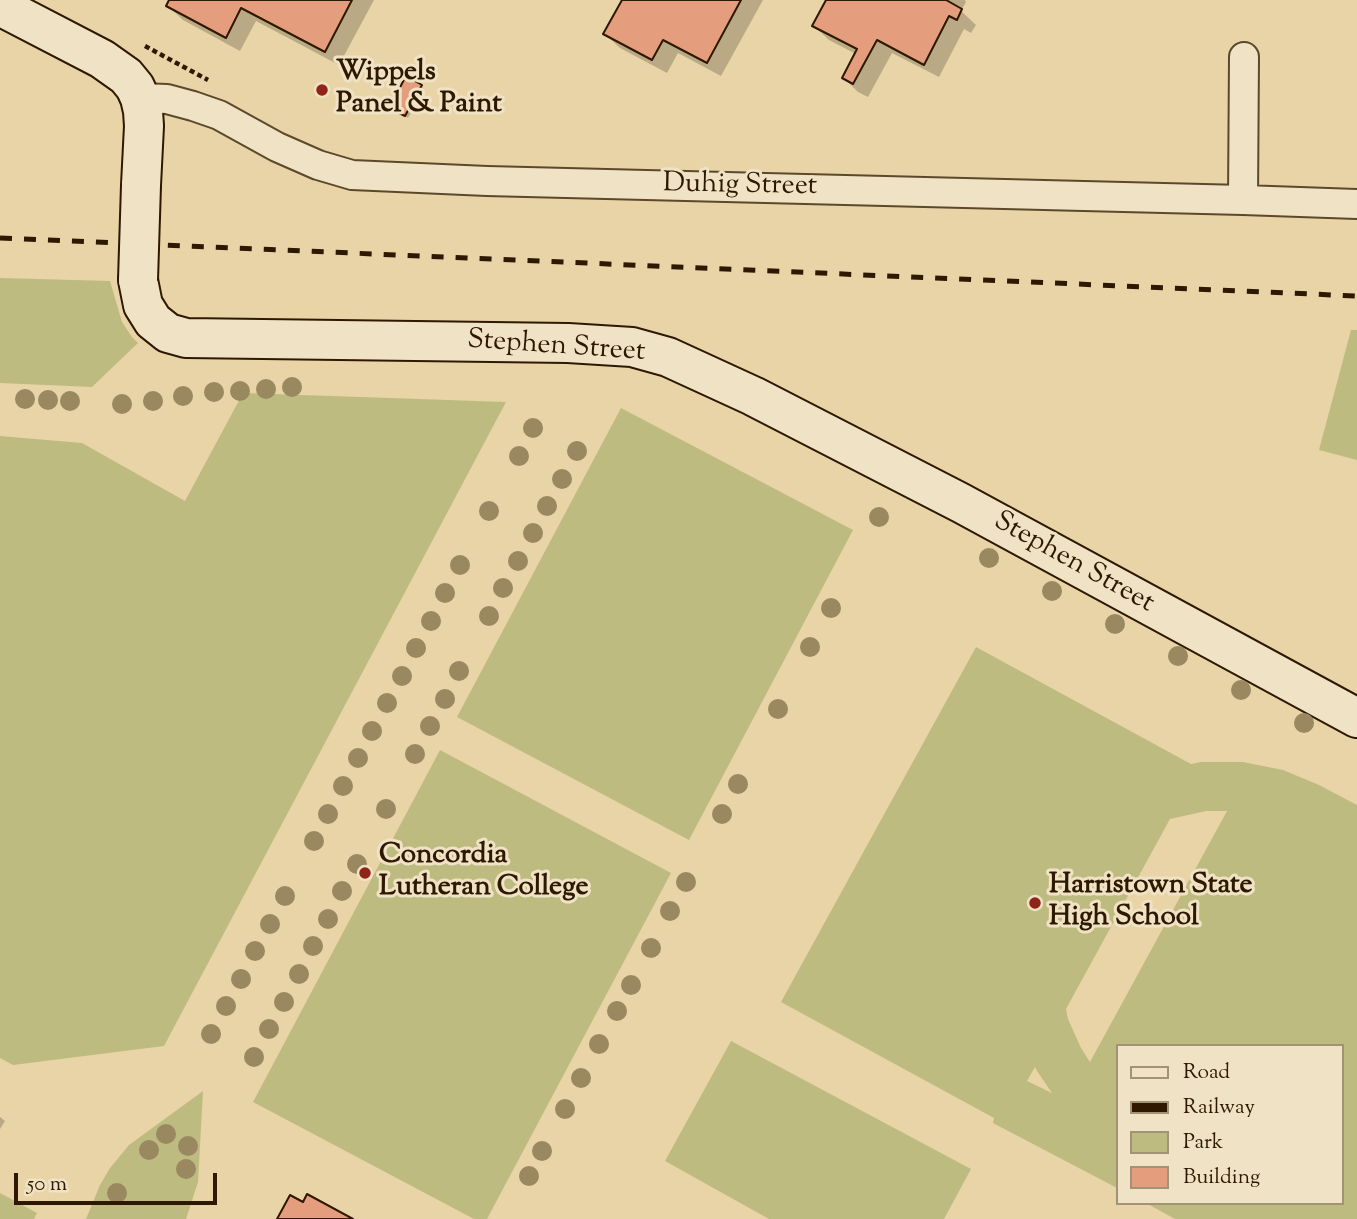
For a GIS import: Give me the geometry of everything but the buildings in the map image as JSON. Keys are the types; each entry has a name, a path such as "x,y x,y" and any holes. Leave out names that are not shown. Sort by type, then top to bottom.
{"street":[{"path":"0,6 116,68 135,87 140,98"},
{"path":"1243,200 1244,57"},
{"name":"Stephen Street","path":"140,98 144,126 138,280 143,305 153,321 169,333 186,338 568,343 632,347 668,357 753,396 961,503 1357,719"},
{"name":"Duhig Street","path":"140,98 167,99 193,106 219,116 317,165 352,175 487,181 1357,204"}],"green space":[{"path":"0,278 110,281 122,322 138,343 92,387 0,383"},
{"path":"1351,330 1357,330 1357,460 1319,450"},
{"path":"243,393 506,402 164,1046 13,1065 0,1058 0,436 82,443 185,501"},
{"path":"621,408 853,530 689,840 457,717"},
{"path":"976,647 1191,764 1243,762 1283,770 1357,805 1357,1219 1175,1219 1150,1205 1343,1205 1343,1044 1116,1044 1116,1187 993,1123 994,1118 781,1002","holes":["1206,811 1227,811 1090,1062 1081,1048 1066,1009 1170,819","1035,1067 1052,1093 1027,1081"]},
{"path":"440,750 671,873 487,1219 474,1219 253,1102"},
{"path":"731,1041 971,1169 944,1219 769,1219 665,1161"},
{"path":"203,1091 198,1182 186,1219 86,1219 100,1185 129,1145"},
{"path":"0,1193 37,1213 34,1219 0,1219"}],"railway":[{"path":"0,238 1357,296"}],"place":[{"name":"Wippels Panel & Paint","path":"322,90"},
{"name":"Concordia Lutheran College","path":"365,873"},
{"name":"Harristown State High School","path":"1035,903"}]}
